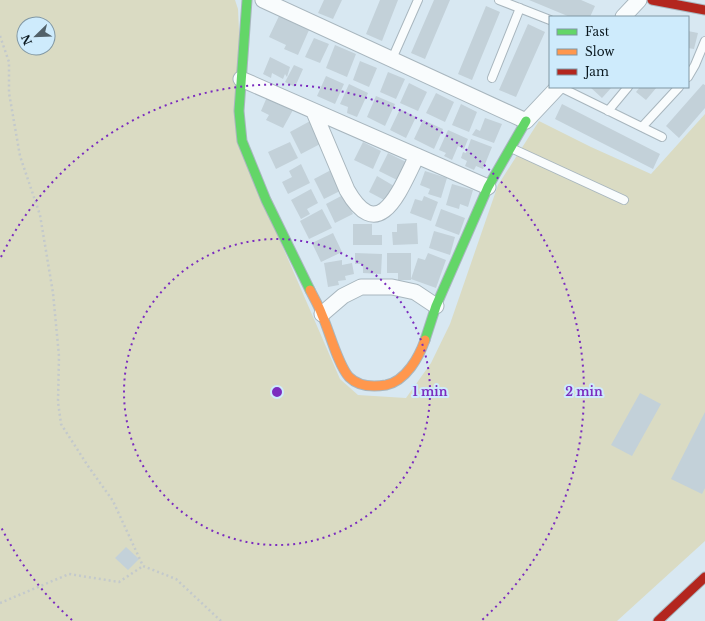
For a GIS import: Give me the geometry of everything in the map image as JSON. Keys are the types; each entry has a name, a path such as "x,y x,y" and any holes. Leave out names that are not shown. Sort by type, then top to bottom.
{"street":[{"path":"247,0 239,111 242,141 266,200 322,314 336,354 349,377 358,383 374,387 390,384 406,373 420,355 436,306 488,187 526,121 558,88"},
{"path":"263,0 526,121"},
{"path":"624,16 639,0"},
{"path":"652,0 705,10"},
{"path":"241,79 488,187"},
{"path":"314,112 347,190 353,201 365,212 378,215 386,211 396,198 417,156"},
{"path":"322,314 343,296 361,287 392,287 414,292 436,306"},
{"path":"658,621 705,577"}],"lane":[{"path":"392,59 418,0"},
{"path":"499,0 549,20"},
{"path":"492,78 520,8"},
{"path":"689,74 692,64 705,41"},
{"path":"561,88 662,137"},
{"path":"608,111 627,88"},
{"path":"642,127 678,88"},
{"path":"510,148 624,200"}],"path":[{"path":"0,36 9,62 9,93 20,156 40,215 53,293 59,356 58,402 61,424 113,501 143,566 176,579 221,621"},
{"path":"0,603 69,574 120,582 143,566"}],"green space":[{"path":"0,0 235,0 238,9 245,160 340,379 358,395 406,398 431,363 450,324 498,185 539,121 591,147 651,174 705,114 705,541 617,621 0,621"}],"building":[{"path":"324,0 342,0 333,19 318,13"},
{"path":"380,0 398,0 382,41 366,34"},
{"path":"434,0 450,0 425,59 411,53"},
{"path":"529,0 581,0 595,6 590,16 568,16"},
{"path":"486,6 500,12 472,80 458,74"},
{"path":"279,16 309,30 298,55 284,49 286,45 269,37"},
{"path":"528,24 545,32 516,97 499,90"},
{"path":"689,31 698,33 694,49 689,48"},
{"path":"314,38 329,44 320,63 305,57"},
{"path":"335,45 356,54 347,77 326,68"},
{"path":"270,57 290,67 287,77 285,74 283,79 272,73 271,78 263,74"},
{"path":"360,61 377,68 369,87 353,80"},
{"path":"294,65 303,69 295,87 285,82"},
{"path":"388,72 405,79 396,99 380,92"},
{"path":"326,76 344,84 335,104 317,96"},
{"path":"409,83 427,92 418,111 400,103"},
{"path":"349,84 368,93 357,117 347,113 348,107 340,104"},
{"path":"703,84 705,85 705,108 679,138 666,126"},
{"path":"591,88 611,88 602,98"},
{"path":"639,88 656,88 646,100 636,92"},
{"path":"436,93 454,102 445,122 426,113"},
{"path":"376,96 395,104 385,126 367,117"},
{"path":"267,97 293,110 283,128 266,120 269,115 261,111"},
{"path":"461,104 477,112 469,132 452,125"},
{"path":"562,104 660,154 653,169 555,119"},
{"path":"400,109 416,117 406,138 390,130"},
{"path":"485,118 502,124 494,143 472,135 476,129 480,131"},
{"path":"312,120 324,142 301,154 290,132"},
{"path":"423,120 443,129 434,149 414,139"},
{"path":"448,130 468,139 464,149 458,146 452,160 444,156 446,153 439,150"},
{"path":"471,139 492,147 483,169 476,166 474,170 465,166 467,161 461,158 463,152 466,153"},
{"path":"290,142 298,158 276,169 268,152"},
{"path":"363,142 381,151 373,169 354,160"},
{"path":"388,153 406,162 397,180 379,171"},
{"path":"301,164 310,183 288,194 282,182 292,177 289,171"},
{"path":"331,170 342,190 324,199 314,179"},
{"path":"425,171 447,178 441,198 428,194 430,189 420,185"},
{"path":"377,176 394,186 386,201 369,192"},
{"path":"452,184 473,190 468,207 460,204 459,209 446,205"},
{"path":"311,189 318,203 307,209 310,214 301,219 291,200"},
{"path":"343,195 353,214 335,223 326,204"},
{"path":"424,196 438,202 431,221 410,213 415,199 422,201"},
{"path":"322,209 332,228 309,239 300,221"},
{"path":"441,209 465,218 459,235 435,226"},
{"path":"417,223 418,244 393,245 392,232 397,232 397,224"},
{"path":"353,224 372,224 372,235 382,235 382,245 353,245"},
{"path":"434,231 455,237 450,255 429,248"},
{"path":"333,233 342,252 321,262 312,243"},
{"path":"355,253 382,254 381,274 363,273 363,264 355,264"},
{"path":"387,253 411,253 411,280 398,280 398,273 387,273"},
{"path":"428,253 446,260 436,288 411,279 418,258 425,260"},
{"path":"342,260 342,265 352,263 354,274 345,276 346,280 338,281 339,285 328,287 324,263"},
{"path":"640,393 661,404 632,456 611,445"},
{"path":"705,412 705,488 702,494 671,479"},
{"path":"126,547 139,559 128,570 115,558"}],"traffic: fast":[{"path":"247,0 239,111 242,141 266,200 310,290"},
{"path":"425,340 436,306 488,187 526,121"}],"traffic: slow":[{"path":"310,290 321,312 345,372 357,383 367,386 381,386 393,383 400,379 415,361 425,340"}],"traffic: jam":[{"path":"652,0 705,10"},
{"path":"658,621 705,577"}]}
